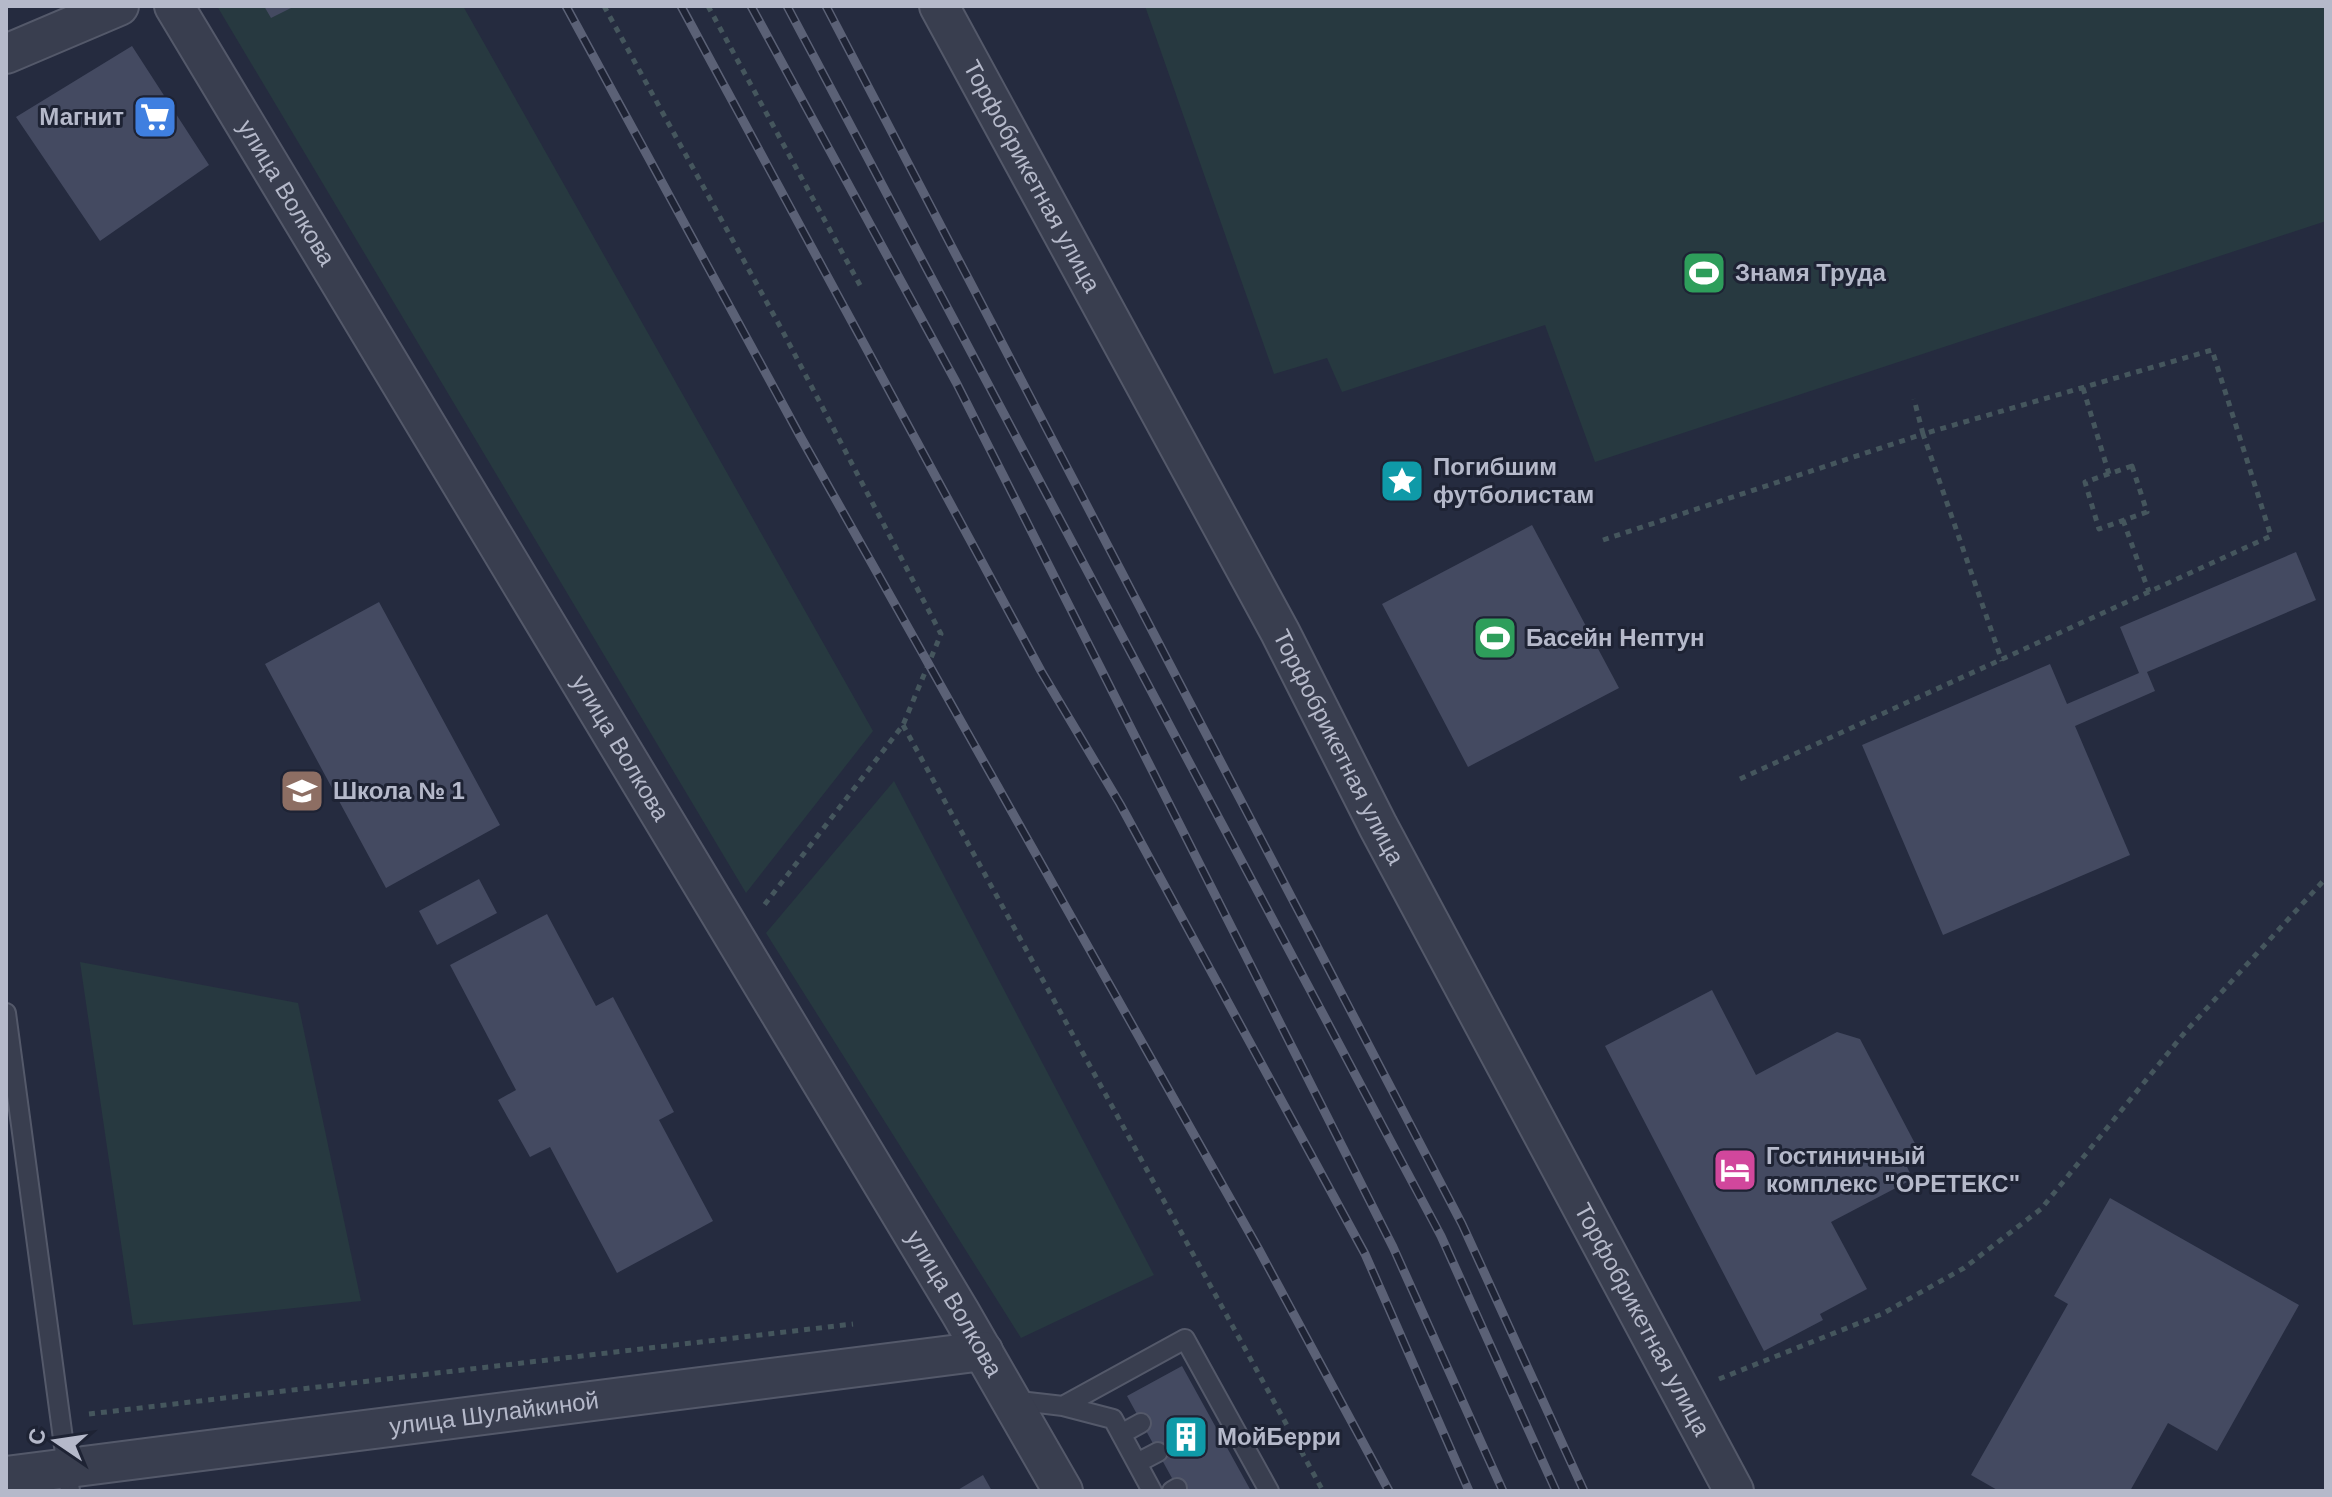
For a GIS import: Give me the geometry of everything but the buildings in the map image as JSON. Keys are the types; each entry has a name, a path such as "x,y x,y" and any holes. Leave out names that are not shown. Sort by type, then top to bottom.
{"street":[{"path":"6,54 119,6"},
{"name":"улица Волкова","path":"174,6 983,1351 1063,1491"},
{"name":"Торфобрикетная улица","path":"939,6 1280,632 1386,840 1734,1491"},
{"name":"улица Шулайкиной","path":"6,1476 68,1480 983,1351"}],"lane":[{"path":"6,1013 68,1480"},
{"path":"1063,1406 1185,1339 1203,1388 1261,1487"},
{"path":"1012,1400 1063,1406 1113,1419 1152,1491"},
{"path":"1121,1434 1141,1423"},
{"path":"1137,1463 1158,1452"}],"path":[{"path":"604,6 782,330 941,634 903,725 736,941"},
{"path":"708,6 861,287"},
{"path":"1603,540 1923,434 2212,350 2271,536 1740,779"},
{"path":"2083,388 2109,474"},
{"path":"1914,399 1923,434 2002,661"},
{"path":"2132,466 2147,512 2099,529 2085,482 2109,474 2132,466"},
{"path":"2123,520 2149,592"},
{"path":"903,725 1323,1491"},
{"path":"1681,1394 1882,1314 1964,1268 2041,1209 2186,1031 2326,878"},
{"path":"60,1417 865,1323"}],"shaded area":[{"path":"217,6 463,6 873,731 746,893"},
{"name":"Знамя Труда","path":"1145,6 2326,6 2326,221 1595,462 1545,325 1342,392 1327,358 1274,374"},
{"path":"894,781 1154,1275 1021,1338 766,933"},
{"path":"80,962 298,1003 361,1301 133,1325"}],"railway":[{"path":"566,6 800,436 1258,1248 1389,1491"},
{"path":"681,6 1041,671 1120,804 1365,1254 1469,1491"},
{"path":"751,6 956,382 1393,1247 1503,1491"},
{"path":"787,6 1441,1236 1556,1491"},
{"path":"826,6 1462,1224 1584,1491"}],"place":[{"name":"Магнит","path":"155,117"},
{"name":"Знамя Труда","path":"1704,273"},
{"name":"Погибшим футболистам","path":"1402,481"},
{"name":"Басейн Нептун","path":"1495,638"},
{"name":"Школа № 1","path":"302,791"},
{"name":"Гостиничный комплекс \"ОРЕТЕКС\"","path":"1735,1170"},
{"name":"МойБерри","path":"1186,1437"}]}
